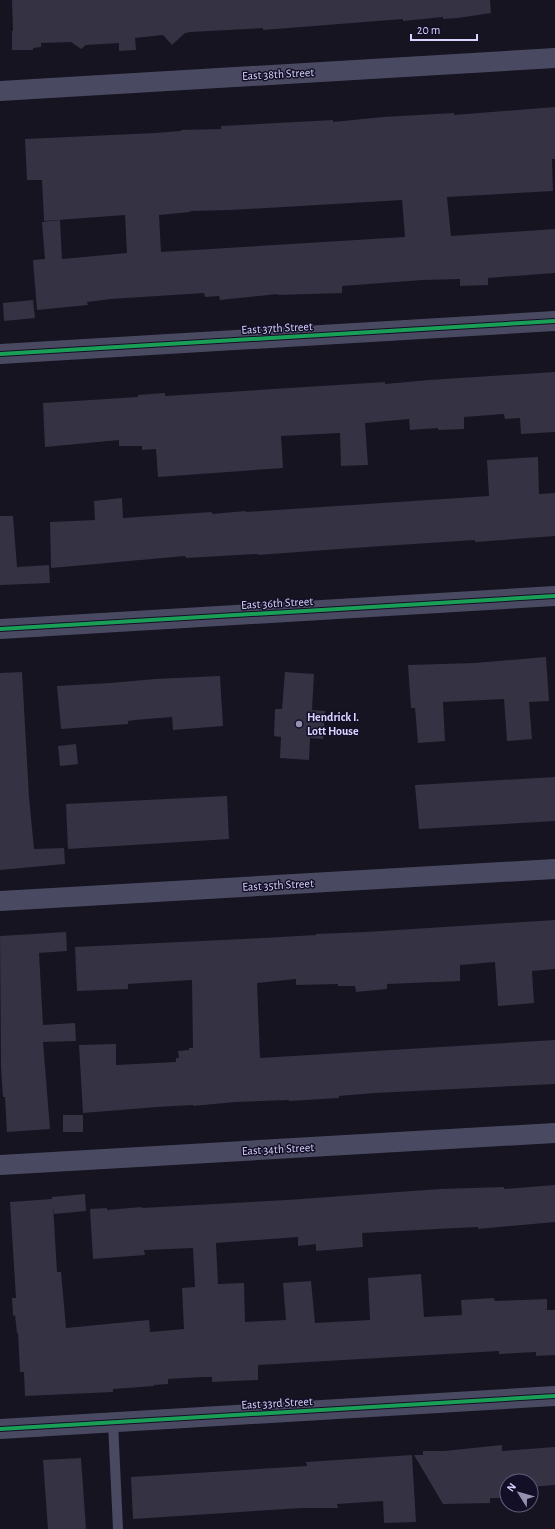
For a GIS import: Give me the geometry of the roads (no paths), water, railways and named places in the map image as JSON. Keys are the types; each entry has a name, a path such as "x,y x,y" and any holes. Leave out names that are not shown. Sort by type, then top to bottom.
{"street":[{"name":"East 38th Street","path":"0,91 555,58"},
{"name":"East 37th Street","path":"0,354 555,321"},
{"name":"East 36th Street","path":"0,629 555,596"},
{"name":"East 35th Street","path":"0,901 555,869"},
{"name":"East 34th Street","path":"0,1165 555,1133"},
{"name":"East 33rd Street","path":"0,1429 555,1396"}],"lane":[{"path":"113,1422 118,1529"}],"place":[{"name":"Hendrick I. Lott House","path":"299,724"}]}
